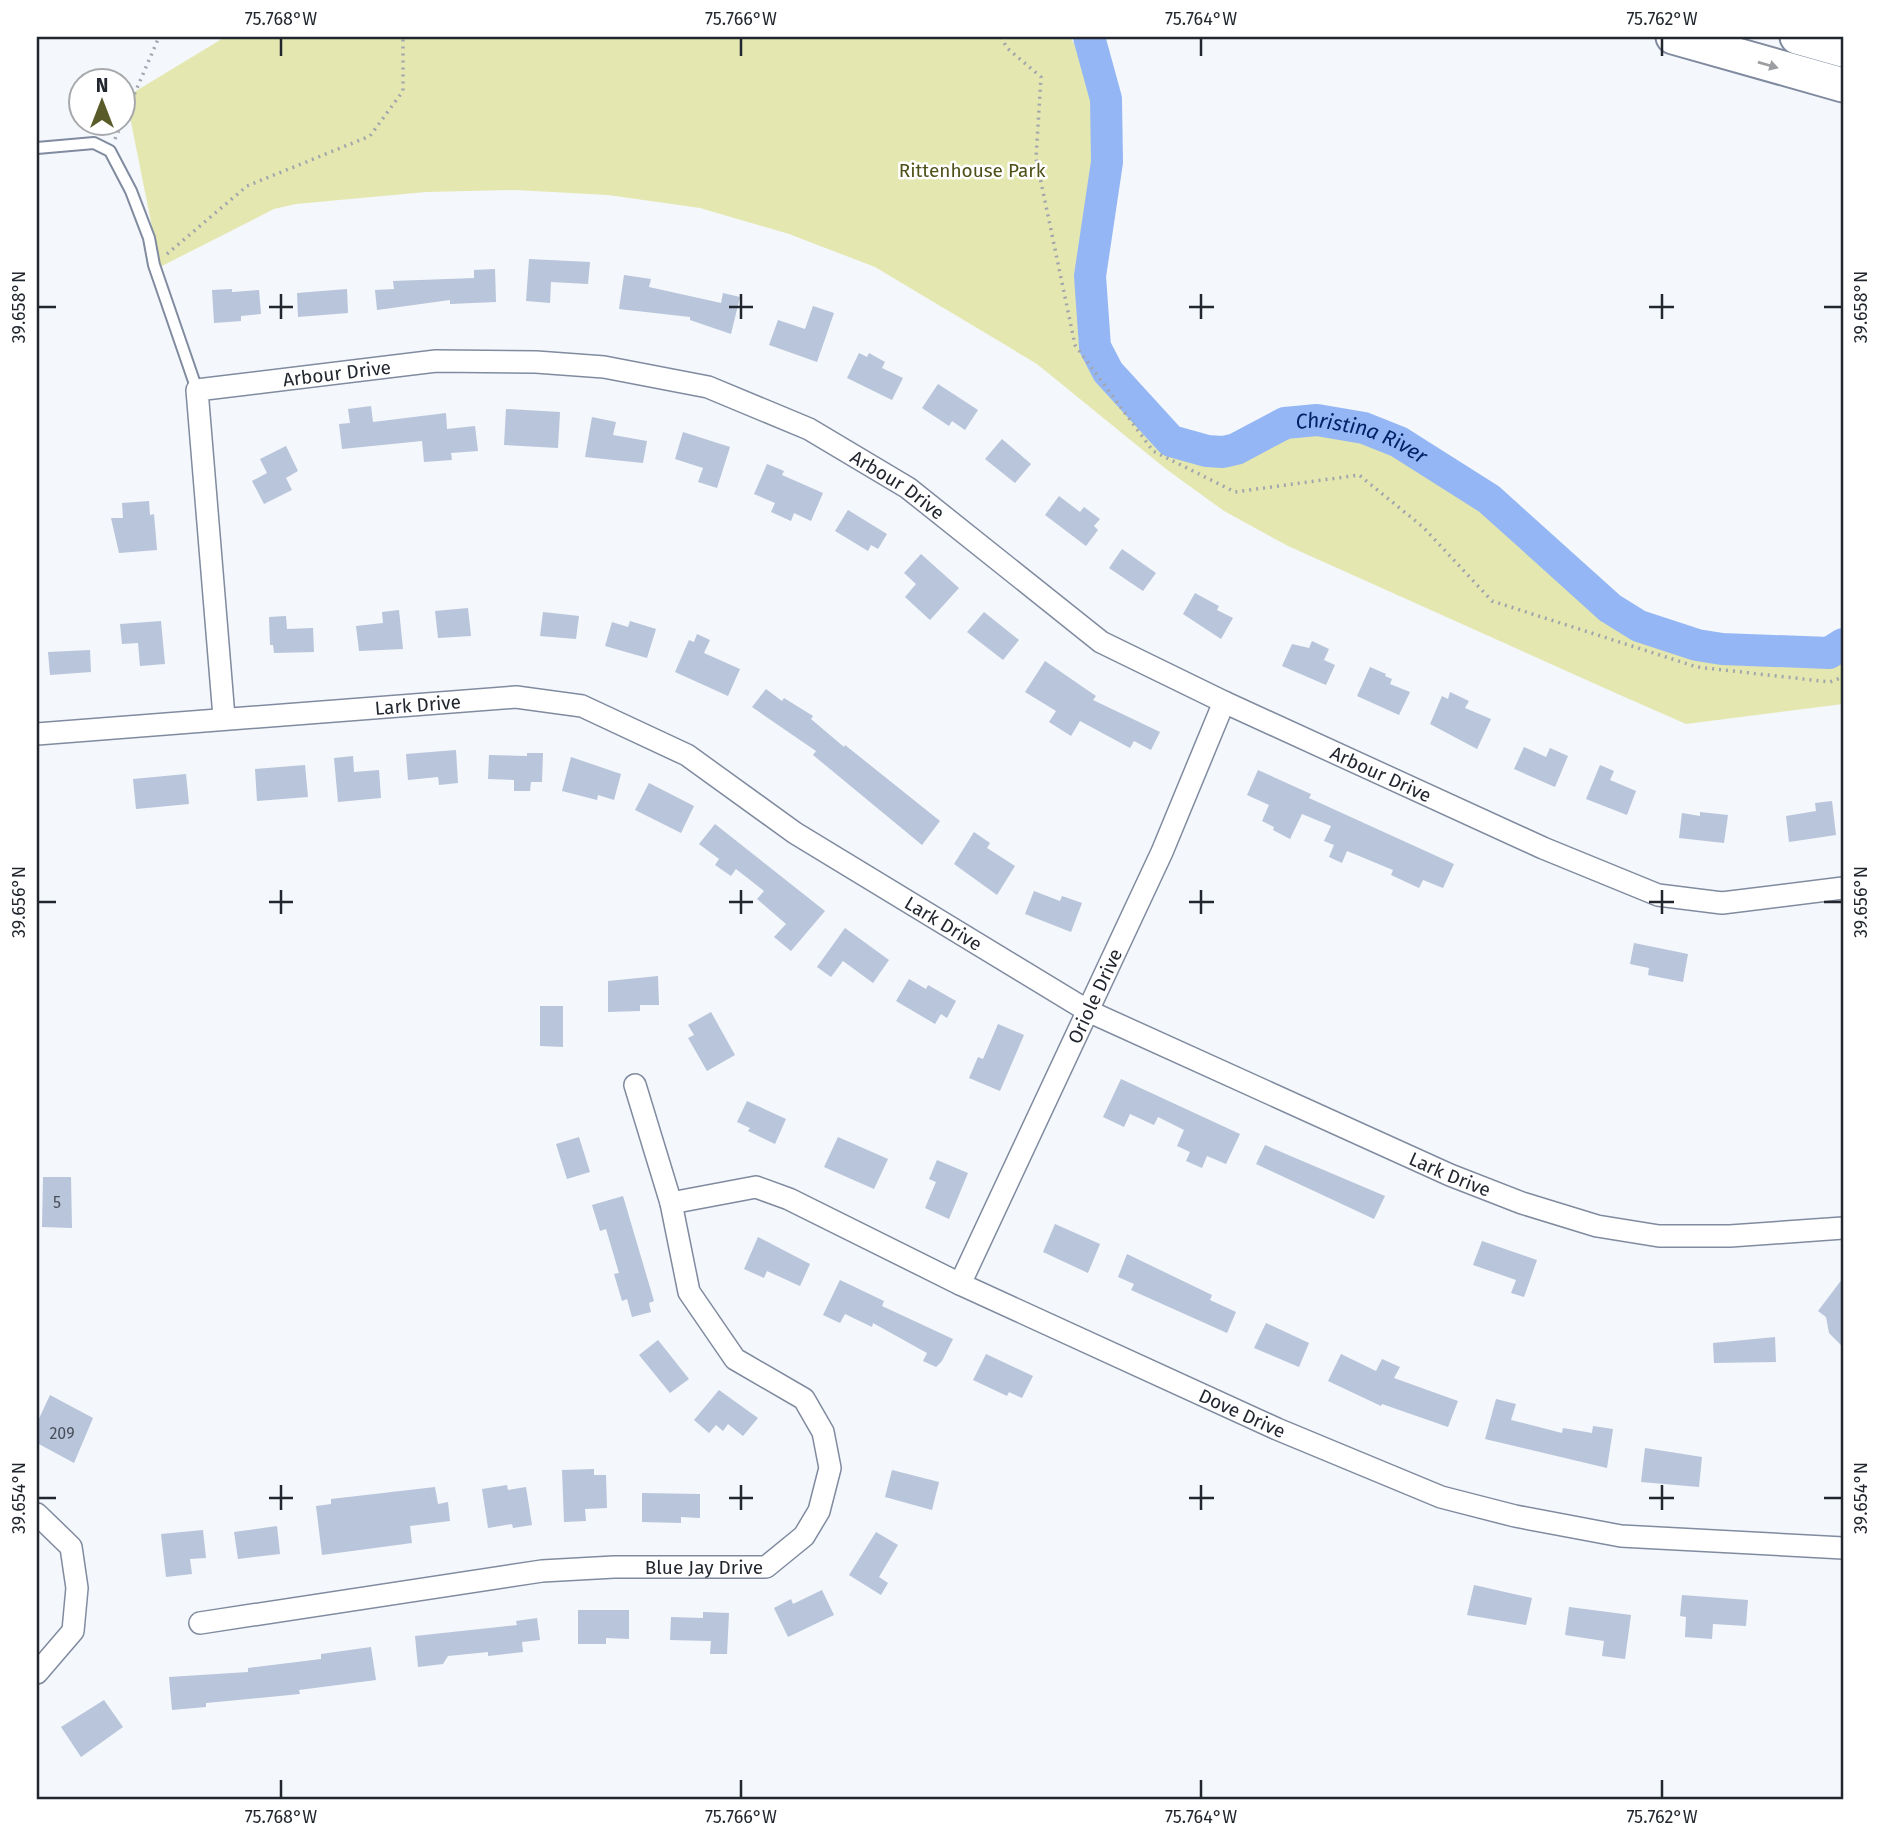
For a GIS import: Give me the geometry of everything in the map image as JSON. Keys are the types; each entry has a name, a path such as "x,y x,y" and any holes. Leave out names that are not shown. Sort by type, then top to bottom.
{"main road":[{"path":"1797,37 1843,50"},
{"path":"1693,40 1843,85"}],"street":[{"name":"Arbour Drive","path":"197,390 436,361 537,362 604,367 708,387 809,429 908,488 1101,642 1224,702 1544,848 1658,895 1722,903 1843,888"},
{"path":"197,390 224,717"},
{"name":"Lark Drive","path":"37,734 224,717 516,697 583,706 687,755 795,833 1088,1011 1450,1175 1522,1203 1597,1226 1659,1236 1730,1236 1843,1228"},
{"name":"Oriole Drive","path":"960,1284 1162,852 1224,702"},
{"name":"Blue Jay Drive","path":"200,1623 542,1572 614,1567 766,1567 804,1536 819,1511 830,1468 823,1432 804,1399 735,1359 689,1292 671,1203 635,1085"},
{"name":"Dove Drive","path":"671,1203 756,1187 789,1199 960,1284 1277,1429 1441,1497 1515,1516 1621,1536 1843,1548"},
{"path":"37,1514 71,1547 77,1588 73,1631 37,1673"}],"lane":[{"path":"37,148 94,143 110,151 131,191 149,238 153,265 197,390"}],"path":[{"path":"136,90 159,37"},
{"path":"153,265 247,186 370,136 403,91 403,37"},
{"path":"1001,37 1007,48 1041,77 1036,158 1075,345 1153,450 1235,492 1359,475 1423,527 1492,601 1697,667 1830,682 1843,677"}],"green space":[{"name":"Rittenhouse Park","path":"225,37 1070,37 1099,83 1107,106 1106,161 1090,289 1091,320 1097,348 1108,372 1119,387 1163,432 1198,450 1217,452 1236,449 1283,424 1302,420 1346,424 1395,440 1452,472 1479,491 1606,602 1637,625 1683,642 1731,649 1829,653 1843,644 1843,704 1686,724 1288,546 1224,511 1166,469 1037,364 875,267 789,234 700,208 608,195 515,190 426,192 296,204 274,209 160,267 134,136 136,136 136,91"}],"building":[{"path":"529,259 590,262 588,284 551,282 550,303 526,301"},
{"path":"495,269 496,302 450,304 450,300 377,310 375,290 394,289 393,281 474,278 474,270"},
{"path":"624,275 651,279 649,287 721,303 723,293 740,297 731,334 690,320 690,317 619,309"},
{"path":"232,289 232,292 259,290 261,314 241,316 241,321 214,323 212,290"},
{"path":"347,289 348,313 298,317 297,293"},
{"path":"813,306 834,313 817,362 769,345 778,320 805,329"},
{"path":"859,353 867,357 869,353 885,362 882,368 903,378 892,400 847,378"},
{"path":"938,384 978,410 965,430 952,421 949,426 922,408"},
{"path":"371,406 373,422 446,413 447,429 475,426 478,451 451,453 452,460 424,462 422,441 342,449 339,424 350,423 348,409"},
{"path":"506,409 560,412 558,448 504,445"},
{"path":"592,417 616,422 613,435 647,441 643,463 585,457"},
{"path":"683,432 730,447 717,488 698,482 703,468 675,459"},
{"path":"1002,439 1031,464 1015,483 985,459"},
{"path":"286,446 298,471 286,478 292,490 264,504 252,481 267,473 260,459"},
{"path":"767,464 784,471 782,475 823,493 811,521 794,513 791,521 771,512 775,503 754,494"},
{"path":"1059,496 1080,512 1084,507 1100,519 1094,526 1098,530 1086,546 1045,515"},
{"path":"149,501 150,515 154,514 157,550 119,553 111,518 123,518 122,503"},
{"path":"848,510 887,534 878,549 871,545 868,551 835,531"},
{"path":"1122,549 1156,573 1143,591 1109,568"},
{"path":"921,554 959,588 930,620 905,597 916,584 904,573"},
{"path":"1195,593 1219,606 1217,610 1233,618 1221,639 1183,614"},
{"path":"468,608 471,636 438,638 435,611"},
{"path":"399,610 403,649 359,651 356,626 383,623 382,612"},
{"path":"543,612 579,616 576,639 540,636"},
{"path":"984,612 1019,640 1003,660 967,632"},
{"path":"286,616 287,629 313,628 314,652 274,653 273,645 270,645 269,617"},
{"path":"161,621 165,664 140,666 138,643 122,644 120,624"},
{"path":"630,621 656,629 647,658 605,646 612,622 628,627"},
{"path":"697,634 710,640 704,653 740,669 728,696 675,672 689,640 694,642"},
{"path":"1312,641 1329,649 1324,660 1335,665 1326,685 1282,666 1292,644 1309,648"},
{"path":"90,650 91,672 50,675 48,652"},
{"path":"1045,661 1096,696 1093,700 1160,732 1151,750 1134,741 1130,748 1080,721 1071,736 1049,722 1056,711 1025,692"},
{"path":"1370,667 1392,679 1390,684 1410,692 1399,715 1357,696"},
{"path":"766,689 782,701 784,698 813,716 811,719 844,747 845,745 940,821 922,845 813,755 816,751 752,707"},
{"path":"1450,692 1469,701 1465,708 1491,719 1477,749 1430,724 1442,696 1448,699"},
{"path":"1524,747 1546,757 1550,748 1568,756 1555,787 1514,769"},
{"path":"456,750 458,783 439,785 438,777 408,780 406,754"},
{"path":"527,753 543,753 542,782 531,782 530,791 514,791 514,780 488,779 489,755 527,756"},
{"path":"353,756 354,772 379,770 381,798 338,802 334,758"},
{"path":"571,757 621,774 614,800 598,795 597,800 562,791"},
{"path":"305,765 308,797 257,801 255,769"},
{"path":"1600,765 1614,771 1610,780 1636,791 1627,815 1586,799"},
{"path":"1258,770 1311,794 1309,798 1454,864 1443,888 1423,880 1419,888 1391,875 1393,870 1347,851 1342,863 1329,857 1334,845 1324,841 1331,826 1302,814 1290,839 1273,830 1274,827 1262,821 1269,805 1247,795"},
{"path":"186,774 189,804 136,809 133,779"},
{"path":"649,783 694,806 681,833 635,810"},
{"path":"1832,801 1836,835 1789,842 1786,816 1816,811 1815,803"},
{"path":"1700,812 1728,815 1724,843 1679,838 1682,813 1700,816"},
{"path":"715,824 825,911 791,951 774,937 786,924 757,899 764,891 736,869 731,876 715,865 719,859 699,844"},
{"path":"974,832 990,843 987,848 1015,866 997,895 954,864"},
{"path":"1034,891 1060,901 1062,896 1082,903 1071,932 1025,914"},
{"path":"845,928 889,960 873,983 843,961 831,977 817,967"},
{"path":"1634,943 1688,954 1683,982 1648,975 1649,968 1630,964"},
{"path":"658,976 659,1005 640,1005 640,1011 608,1012 608,981"},
{"path":"909,979 926,989 928,985 956,1001 947,1018 941,1014 935,1024 896,1001"},
{"path":"540,1006 563,1006 563,1047 540,1046"},
{"path":"711,1012 735,1055 707,1071 688,1038 694,1035 688,1025"},
{"path":"998,1024 1024,1035 1000,1091 969,1078 978,1057 983,1059"},
{"path":"1121,1079 1240,1134 1226,1164 1207,1156 1202,1168 1186,1161 1190,1152 1177,1146 1184,1130 1158,1117 1154,1125 1130,1114 1124,1127 1103,1117"},
{"path":"747,1101 786,1119 775,1144 748,1131 750,1128 737,1122"},
{"path":"579,1137 590,1172 567,1179 556,1144"},
{"path":"838,1137 888,1159 874,1189 824,1167"},
{"path":"1265,1145 1385,1196 1374,1219 1256,1164"},
{"path":"937,1160 968,1173 949,1219 925,1208 936,1182 929,1179"},
{"path":"43,1177 71,1177 72,1228 42,1227"},
{"path":"623,1196 654,1301 649,1303 651,1312 632,1317 627,1299 622,1301 614,1274 619,1273 606,1229 600,1231 592,1205"},
{"path":"1055,1224 1100,1244 1088,1273 1043,1252"},
{"path":"758,1237 810,1264 800,1286 767,1271 764,1278 744,1269"},
{"path":"1482,1241 1537,1260 1524,1297 1511,1293 1516,1280 1473,1265"},
{"path":"1127,1254 1212,1295 1210,1300 1236,1312 1227,1333 1131,1290 1134,1284 1118,1277"},
{"path":"1843,1278 1843,1347 1829,1333 1826,1317 1818,1311"},
{"path":"840,1280 884,1301 882,1306 953,1339 942,1361 936,1367 923,1361 927,1353 873,1323 872,1327 845,1314 840,1323 823,1315"},
{"path":"1266,1323 1309,1343 1299,1367 1254,1348"},
{"path":"1775,1337 1776,1362 1714,1363 1713,1343"},
{"path":"658,1340 689,1379 670,1393 639,1355"},
{"path":"986,1354 1033,1376 1022,1398 1009,1392 1007,1396 973,1380"},
{"path":"1341,1354 1376,1371 1382,1359 1400,1367 1394,1378 1458,1401 1448,1427 1382,1404 1381,1406 1328,1381"},
{"path":"719,1390 758,1418 743,1436 728,1424 723,1431 716,1425 709,1433 694,1420"},
{"path":"50,1395 93,1418 74,1463 37,1443 37,1423"},
{"path":"1496,1399 1516,1404 1511,1420 1562,1433 1563,1428 1592,1433 1593,1426 1613,1429 1607,1468 1485,1439"},
{"path":"1645,1448 1702,1457 1699,1487 1641,1482"},
{"path":"594,1469 594,1475 606,1475 607,1508 585,1509 586,1521 564,1522 562,1470"},
{"path":"892,1470 939,1482 932,1510 885,1497"},
{"path":"507,1485 508,1490 526,1487 532,1525 513,1528 512,1524 488,1528 482,1489"},
{"path":"435,1487 438,1504 448,1502 450,1521 410,1526 412,1543 322,1555 316,1506 331,1504 331,1499"},
{"path":"642,1493 700,1494 700,1518 681,1517 681,1523 642,1522"},
{"path":"277,1526 280,1554 238,1559 234,1532"},
{"path":"203,1530 206,1558 190,1559 192,1574 166,1577 161,1534"},
{"path":"876,1532 898,1545 879,1577 888,1583 881,1595 849,1575"},
{"path":"1474,1585 1532,1598 1526,1625 1467,1615"},
{"path":"822,1590 834,1615 788,1637 774,1608 791,1599 793,1604"},
{"path":"1682,1595 1748,1600 1746,1626 1713,1624 1712,1639 1685,1637 1686,1617 1680,1616"},
{"path":"1569,1607 1631,1615 1625,1659 1602,1656 1604,1641 1565,1635"},
{"path":"578,1610 629,1610 629,1639 606,1638 606,1644 578,1644"},
{"path":"703,1612 729,1613 727,1654 710,1654 711,1641 670,1640 671,1617 703,1618"},
{"path":"537,1618 540,1640 522,1642 523,1652 488,1656 488,1652 448,1656 443,1664 418,1667 415,1636 517,1625 516,1621"},
{"path":"371,1647 376,1680 299,1690 300,1694 206,1703 206,1707 172,1710 169,1677 248,1672 248,1668 321,1659 321,1654"},
{"path":"104,1700 123,1727 81,1757 61,1727"}],"waterway":[{"name":"Christina River","path":"1089,37 1106,99 1107,162 1090,276 1095,347 1108,372 1171,441 1207,451 1223,452 1236,449 1285,423 1317,420 1364,428 1399,442 1489,499 1610,608 1639,626 1697,645 1722,649 1829,653 1843,644"}]}
